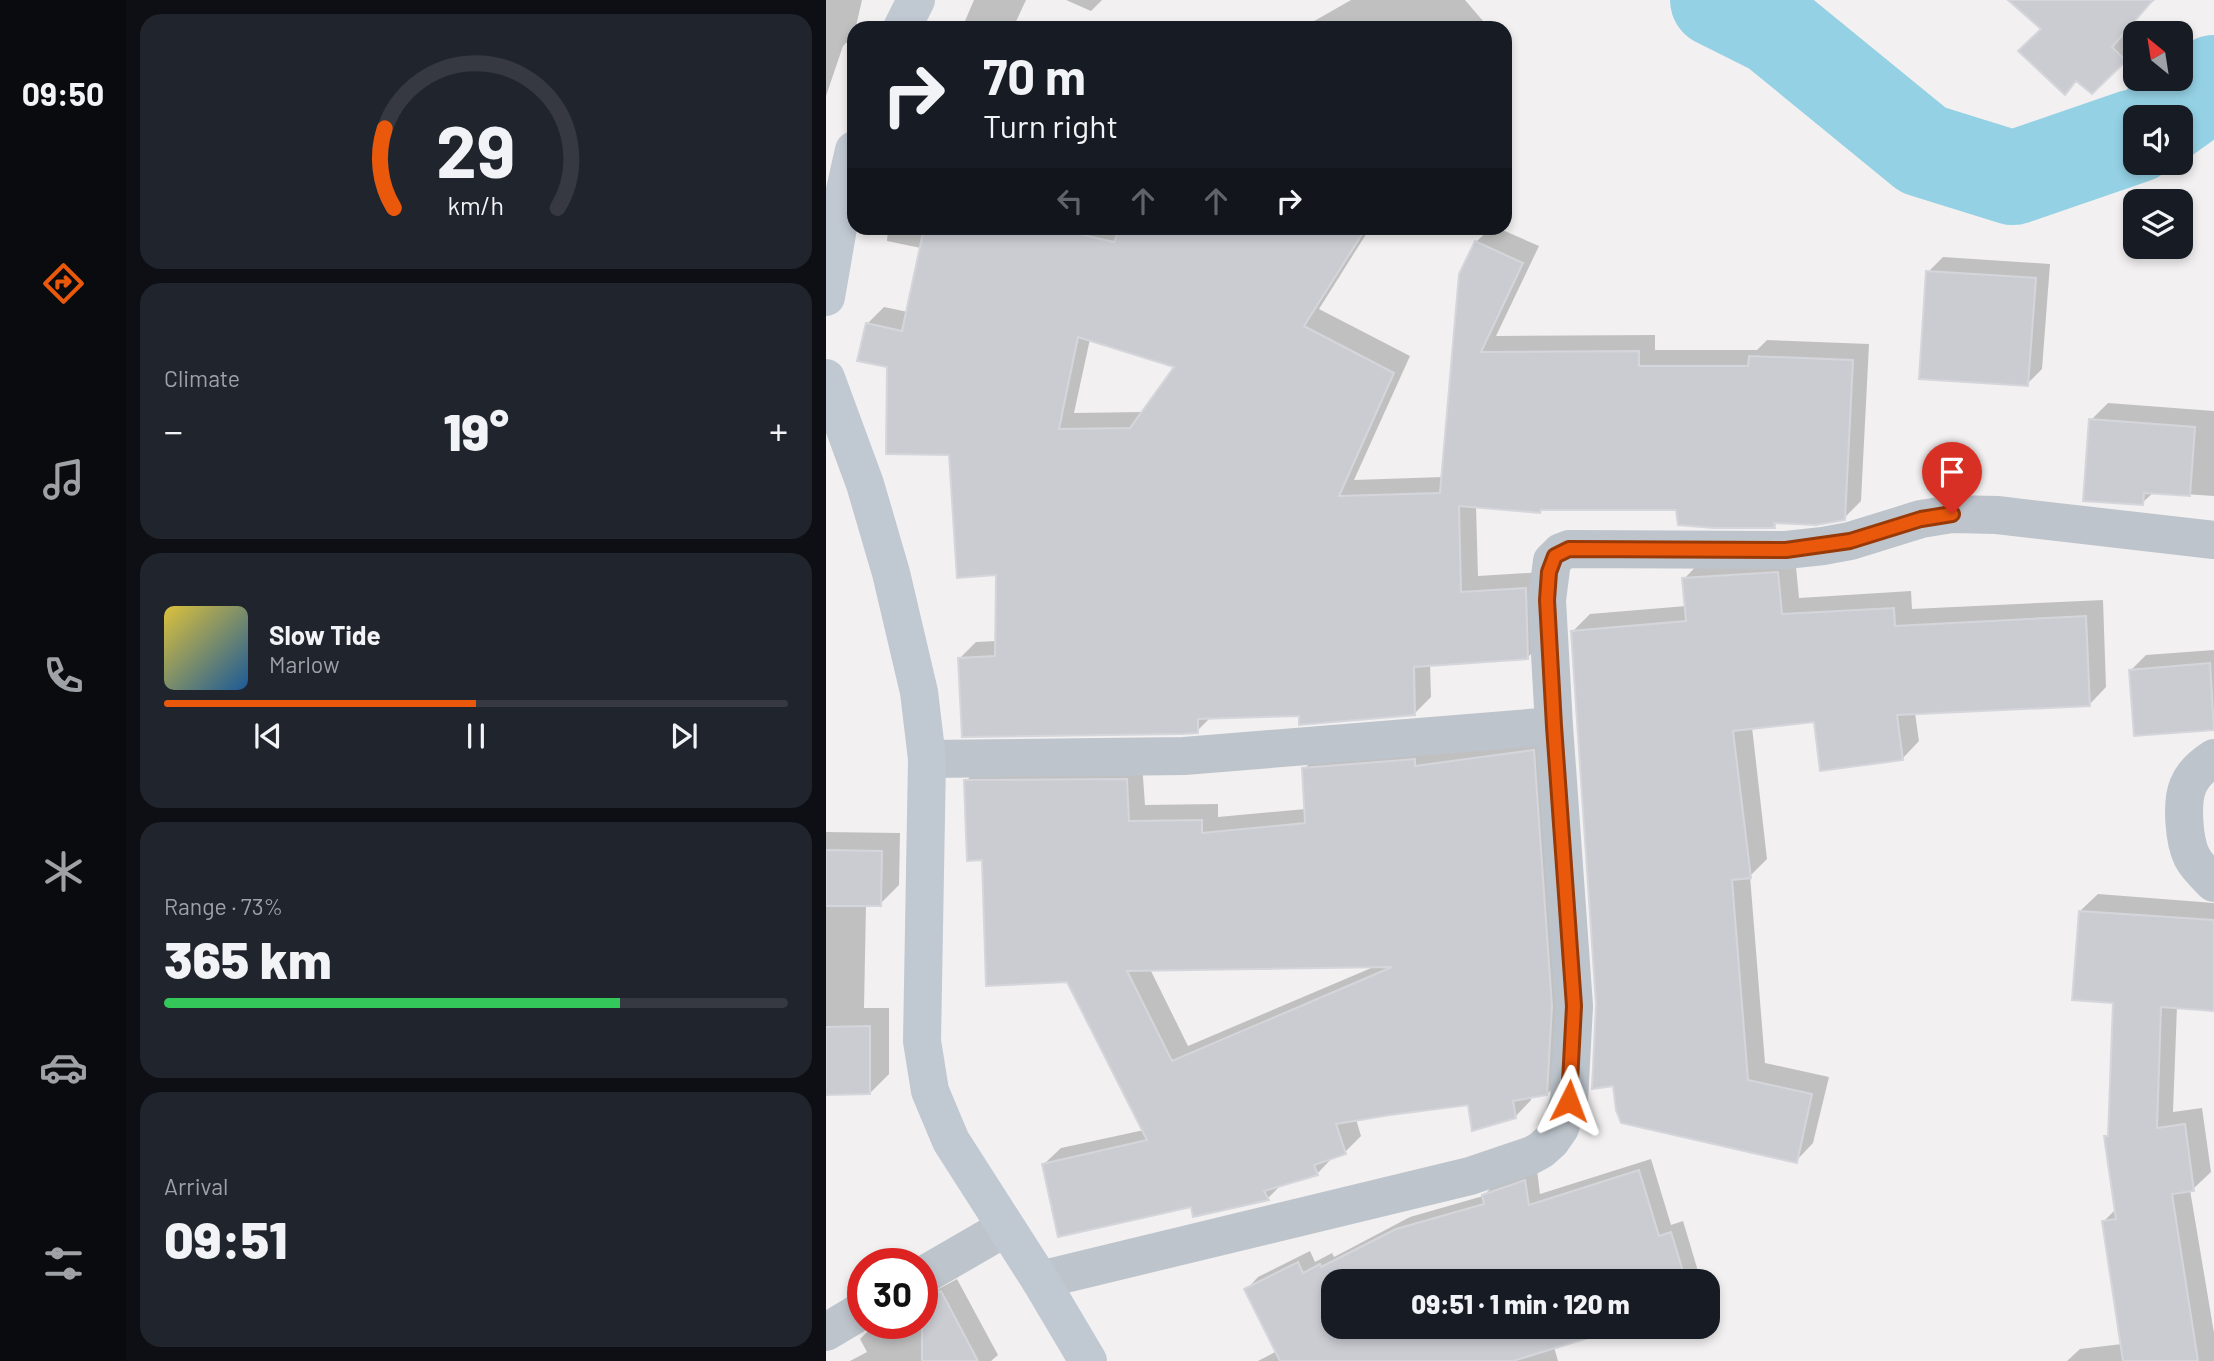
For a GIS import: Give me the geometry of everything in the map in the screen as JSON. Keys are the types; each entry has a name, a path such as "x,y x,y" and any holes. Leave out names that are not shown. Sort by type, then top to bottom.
{"street":[{"path":"906,21 916,0"},
{"path":"826,296 847,181"},
{"path":"826,378 865,484 891,573 919,692 927,759 922,1041 930,1091 951,1141 1088,1361"},
{"path":"1040,1280 1470,1176 1532,1155 1551,1141 1560,1128 1569,1101 1574,1006 1547,600 1549,572 1555,556 1569,549 1786,550 1850,541 1921,519 1952,514 1997,515 2214,540"},
{"path":"927,759 1184,756 1554,726"},
{"path":"2214,758 2201,766 2188,786 2184,817 2192,856 2214,883"},
{"path":"938,1267 1005,1228"},
{"path":"826,1332 847,1320"}],"building":[{"path":"2008,0 2153,0 2135,21 2123,21 2123,34 2112,47 2123,58 2123,64 2092,94 2076,81 2065,95 2018,51 2041,29"},
{"path":"923,235 1083,235 1114,242 1117,235 1362,235 1304,326 1394,373 1339,496 1440,493 1459,274 1475,241 1523,263 1481,352 1639,351 1639,366 1748,366 1749,356 1853,360 1845,520 1816,525 1774,523 1775,528 1714,528 1678,525 1676,510 1541,510 1540,513 1459,506 1461,592 1526,588 1528,659 1414,667 1415,715 1299,725 1299,716 1198,719 1198,733 1183,734 962,737 958,658 995,656 996,575 957,578 949,455 886,454 887,367 857,361 866,323 902,331","holes":["1078,337 1174,367 1130,428 1059,429"]},
{"path":"1926,271 2036,278 2028,386 1919,379"},
{"path":"2089,419 2195,427 2190,496 2144,493 2143,505 2083,501"},
{"path":"1778,572 1782,614 1894,608 1895,626 2086,616 2090,706 1897,715 1903,760 1820,771 1814,722 1733,731 1751,878 1732,880 1748,1080 1812,1094 1797,1163 1621,1123 1616,1110 1613,1086 1592,1089 1596,1004 1571,631 1686,621 1682,578"},
{"path":"2210,663 2214,730 2134,736 2129,670"},
{"path":"1534,750 1552,1006 1547,1095 1513,1101 1516,1118 1472,1131 1468,1105 1336,1124 1346,1154 1314,1165 1318,1175 1264,1191 1269,1200 1193,1217 1191,1207 1058,1237 1042,1164 1147,1140 1067,982 986,986 982,860 967,861 964,780 1127,779 1129,821 1202,820 1202,833 1305,823 1302,768 1415,759 1415,766","holes":["1392,967 1172,1061 1127,971"]},
{"path":"826,850 882,851 881,906 826,906"},
{"path":"2079,911 2214,920 2214,1011 2161,1007 2157,1128 2185,1124 2194,1191 2172,1194 2198,1361 2123,1361 2102,1221 2116,1219 2104,1136 2108,1136 2113,1003 2072,1000"},
{"path":"870,1026 870,1094 826,1095 826,1027"},
{"path":"1639,1170 1659,1236 1671,1232 1682,1269 1321,1269 1321,1339 1585,1339 1513,1361 1280,1361 1244,1289 1298,1262 1303,1273 1320,1264 1321,1267 1396,1229 1484,1204 1482,1195 1525,1180 1529,1205"},
{"path":"941,1291 978,1361 922,1361 922,1339 938,1339 938,1292"}],"waterway":[{"path":"1717,0 1775,29 1923,150 2013,178 2123,140"},
{"path":"2182,105 2214,82"}],"route":[{"path":"1569,1101 1574,1006 1547,600 1549,572 1555,556 1569,549 1786,550 1850,541 1921,519 1952,514"}]}
